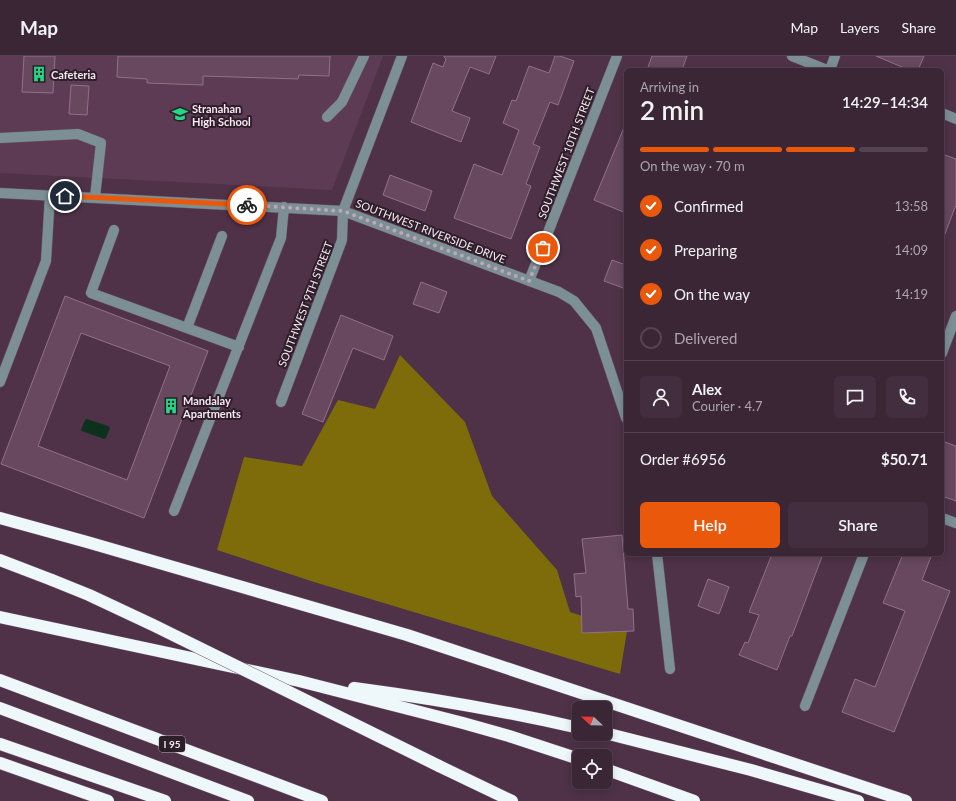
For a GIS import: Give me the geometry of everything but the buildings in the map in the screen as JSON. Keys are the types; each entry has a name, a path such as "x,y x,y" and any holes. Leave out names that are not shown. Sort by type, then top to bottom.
{"highway":[{"path":"0,518 407,635 906,801"},
{"path":"0,560 95,598 153,625 512,801"},
{"path":"0,617 299,681 469,724 572,757"},
{"name":"I 95","path":"0,680 322,801"},
{"path":"299,681 390,692 572,727"},
{"path":"0,708 248,801"},
{"path":"612,735 750,770 858,801"},
{"path":"0,744 165,801"},
{"path":"0,763 108,801"},
{"path":"612,772 694,801"}],"street":[{"path":"327,117 342,102 364,56"},
{"name":"SOUTHWEST 9TH STREET","path":"281,402 342,240 343,211 402,56"},
{"name":"SOUTHWEST 10TH STREET","path":"529,281 617,56"},
{"path":"792,56 824,68"},
{"path":"830,68 835,56"},
{"path":"944,114 956,119"},
{"path":"0,138 78,134 101,143 94,197"},
{"name":"SOUTHWEST RIVERSIDE DRIVE","path":"0,193 343,211 559,292 574,301 596,328 623,399"},
{"path":"0,382 46,261 50,195"},
{"path":"174,511 281,238 284,207"},
{"path":"114,230 91,293 239,347"},
{"path":"187,328 222,236"},
{"path":"944,348 956,316"},
{"path":"944,519 956,524"},
{"path":"657,556 670,669"},
{"path":"805,706 863,556"}],"shaded area":[{"name":"Stranahan High School","path":"0,56 383,56 332,190 0,173"},
{"path":"400,355 465,422 492,496 557,570 570,612 627,631 620,674 314,582 217,550 244,457 302,466 338,400 375,409"},
{"path":"87,419 110,428 106,438 104,439 81,430 85,420"}],"way so far":[{"path":"247,205 343,211 529,281 543,248"}],"place":[{"name":"Cafeteria","path":"39,74"},
{"name":"Stranahan High School","path":"180,114"},
{"name":"Mandalay Apartments","path":"171,406"}],"route":[{"path":"65,196 247,205"}]}
